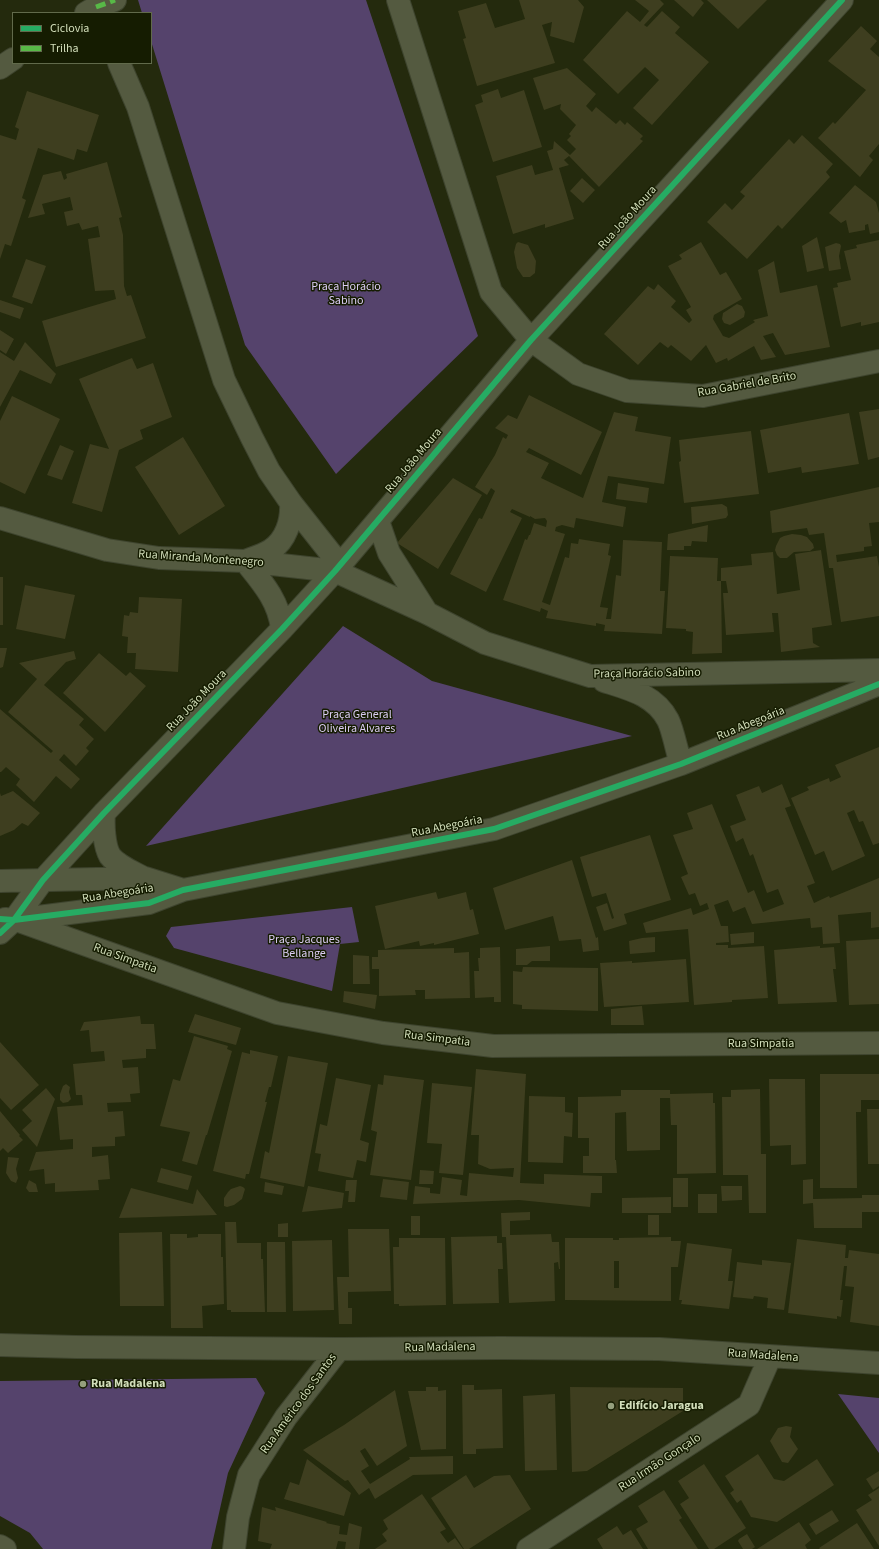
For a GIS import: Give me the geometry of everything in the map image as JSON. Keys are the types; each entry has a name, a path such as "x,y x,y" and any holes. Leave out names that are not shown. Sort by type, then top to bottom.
{"street":[{"path":"398,0 491,292 531,340"},
{"name":"Rua João Moura","path":"5,924 104,813 282,629 338,568 531,340 842,0"},
{"path":"0,68 12,60"},
{"name":"Praça Horácio Sabino","path":"119,64 138,107 224,380 269,471 338,568 485,643 590,676 879,670"},
{"name":"Rua Gabriel de Brito","path":"531,340 578,374 627,391 703,396 879,361"},
{"path":"282,629 280,617 273,599 245,561 270,550 280,541 288,527 292,515 291,503"},
{"name":"Rua Miranda Montenegro","path":"0,518 107,550 159,558 245,561 338,568"},
{"path":"378,521 389,553 427,613"},
{"path":"818,672 829,704"},
{"path":"590,676 640,693 656,703 668,720 681,764"},
{"name":"Rua Abegoária","path":"5,924 149,903 183,890 494,829 681,764 879,684"},
{"path":"104,813 103,831 110,856 123,867 145,878"},
{"name":"Rua Abegoária","path":"0,881 145,878 183,890"},
{"name":"Rua Simpatia","path":"5,924 277,1013 384,1033 493,1046 879,1043"},
{"name":"Rua Madalena","path":"0,1345 339,1349 660,1349 879,1363"},
{"name":"Rua Américo dos Santos","path":"234,1549 238,1518 249,1474 286,1417 339,1349"},
{"name":"Rua Irmão Gonçalo","path":"528,1549 749,1404 770,1357"},
{"path":"0,1546 5,1549"}],"green space":[{"name":"Praça Horácio Sabino","path":"138,0 366,0 478,336 336,474 245,345 152,44 152,12 142,12"},
{"name":"Praça General Oliveira Alvares","path":"343,626 432,681 632,736 146,846"},
{"name":"Praça Jacques Bellange","path":"352,907 359,942 340,944 332,991 174,948 166,936 171,927"},
{"path":"256,1378 265,1393 228,1473 211,1549 43,1549 30,1533 0,1516 0,1381"},
{"path":"838,1394 879,1398 879,1453"}],"building":[{"path":"519,0 578,0 584,7 574,43 550,36 552,22 542,25 555,63 477,86 463,39 466,38 458,11 486,3 495,28 525,19"},
{"path":"635,0 660,0 664,4 644,25 647,27 662,11 680,27 675,33 709,62 652,125 633,108 659,80 645,67 618,94 583,60 627,11 640,22 649,11"},
{"path":"674,0 701,0 704,3 693,17"},
{"path":"707,0 767,0 738,29"},
{"path":"861,26 877,41 870,49 879,57 879,144 869,156 873,160 860,177 818,138 833,122 835,124 866,90 828,61"},
{"path":"567,68 596,94 586,106 592,112 596,107 616,124 620,120 625,125 627,122 643,136 640,139 643,141 599,187 569,156 564,160 569,165 559,168 574,219 545,228 545,224 513,234 496,176 532,165 535,175 553,170 547,151 553,149 554,141 570,155 576,149 567,140 571,136 569,134 576,125 560,109 561,104 544,110 533,78"},
{"path":"498,89 501,98 524,90 542,147 493,162 475,105 483,102 481,95"},
{"path":"27,91 99,115 87,152 77,149 74,160 38,148 22,198 26,200 11,246 5,244 0,259 0,135 16,140 19,129 15,127"},
{"path":"802,135 833,164 826,172 830,177 782,229 778,225 747,259 707,222 725,203 732,210 745,196 740,192 789,139 794,144"},
{"path":"107,162 122,217 119,218 123,235 124,286 127,296 131,295 146,338 56,367 42,321 116,299 114,290 95,291 88,239 100,237 98,226 82,230 79,223 67,226 64,212 73,210 70,197 42,204 45,214 28,218 43,175 61,171 64,180 67,178 66,174"},
{"path":"582,178 595,190 583,203 570,191"},
{"path":"855,185 876,202 879,213 879,232 870,234 868,224 865,225 865,230 849,233 846,220 841,223 829,213"},
{"path":"817,237 824,268 807,272 802,246"},
{"path":"879,240 879,322 861,326 861,322 841,327 833,288 838,287 837,283 851,280 844,251 857,248 856,245"},
{"path":"518,242 528,245 536,261 535,273 530,277 523,277 517,268 514,252"},
{"path":"701,242 720,275 726,272 742,299 714,315 713,319 723,336 729,338 755,322 753,320 768,316 758,270 774,261 780,293 817,285 830,347 785,355 773,333 763,336 776,357 761,360 754,346 728,361 727,358 716,363 706,345 691,361 671,345 668,348 660,342 638,365 604,334 648,286 654,290 658,284 676,301 671,307 689,323 692,320 686,310 691,307 668,266 682,259 679,255"},
{"path":"836,243 840,244 841,246 839,256 841,269 829,271 825,247"},
{"path":"26,259 46,266 32,304 12,297"},
{"path":"0,300 24,308 20,319 0,312"},
{"path":"737,304 742,306 745,312 744,317 730,325 724,323 722,319 723,313"},
{"path":"0,330 14,339 6,354 0,350"},
{"path":"25,342 56,374 51,384 20,370 0,407 0,352 14,361"},
{"path":"132,358 137,369 153,363 172,417 140,430 143,439 119,450 102,512 72,503 90,444 109,449 79,379"},
{"path":"529,395 602,432 581,475 529,448 526,452 549,463 541,478 583,498 614,412 638,417 635,431 671,437 664,484 608,476 602,502 626,507 623,527 576,518 574,528 562,525 556,527 555,531 565,534 542,602 550,605 565,557 569,558 571,543 578,544 579,539 610,544 608,555 611,556 600,607 608,608 606,619 611,619 616,575 621,576 623,540 662,542 660,591 665,591 662,634 604,631 605,625 596,623 596,626 546,618 548,611 541,608 540,612 503,600 525,539 527,540 530,535 534,523 546,527 547,521 545,518 535,519 512,509 510,512 522,518 486,592 450,574 479,518 482,519 495,491 491,488 487,495 475,487 495,455 503,437 506,439 508,435 495,428 508,415 517,419"},
{"path":"12,396 60,419 25,494 0,482 0,421"},
{"path":"879,409 879,457 868,460 859,412"},
{"path":"849,413 859,464 802,473 801,467 768,473 760,430"},
{"path":"751,431 759,494 684,503 679,462 681,461 679,440"},
{"path":"183,437 225,506 179,535 135,467"},
{"path":"60,445 74,451 62,480 47,475"},
{"path":"453,478 482,495 438,569 397,543"},
{"path":"618,483 649,488 647,503 616,499"},
{"path":"879,487 879,522 869,523 872,546 864,547 864,551 836,555 837,562 877,556 879,567 879,616 841,622 833,568 829,568 824,533 809,535 807,528 772,533 770,511"},
{"path":"722,504 727,507 728,515 726,518 692,524 691,507"},
{"path":"708,525 707,542 692,541 691,546 684,546 684,550 667,550 668,534"},
{"path":"792,534 807,537 813,544 814,548 810,551 794,552 787,558 780,558 775,550 780,538"},
{"path":"821,550 832,625 812,628 813,643 820,647 781,652 778,613 772,613 774,632 726,635 723,593 728,593 726,581 721,581 721,568 752,565 751,554 773,552 777,594 800,590 795,554"},
{"path":"670,556 718,558 717,581 721,581 722,653 692,654 693,632 686,631 686,629 666,628"},
{"path":"0,577 3,577 3,625 0,625"},
{"path":"25,585 75,595 65,639 16,629"},
{"path":"139,597 182,599 178,672 135,669 136,653 127,653 128,637 122,636 124,615 129,616 130,612 138,613"},
{"path":"0,648 7,648 3,667 0,668"},
{"path":"74,651 76,659 66,662 44,685 84,719 79,725 94,739 86,748 89,751 76,766 64,754 59,760 80,779 71,789 56,776 34,802 16,785 20,779 6,767 0,772 0,709 51,753 53,751 8,712 37,679 19,663"},
{"path":"99,653 126,676 130,672 146,686 105,732 63,693"},
{"path":"879,747 879,843 873,845 863,821 859,822 854,810 847,813 865,856 832,871 824,851 815,855 791,798 809,790 807,787 829,778 830,782 841,777 835,765"},
{"path":"782,784 791,806 785,808 815,883 807,886 814,903 879,878 879,927 871,928 871,912 838,915 840,943 823,944 822,927 811,928 810,918 752,924 745,907 733,912 728,900 714,905 721,926 728,926 729,942 716,943 716,945 728,945 728,948 764,946 768,998 732,1000 732,1002 694,1005 688,929 646,933 643,923 691,908 693,915 709,909 707,903 700,906 695,893 689,895 681,877 688,874 673,835 693,829 687,813 712,804 748,893 754,890 763,912 784,904 778,889 767,893 753,854 750,856 743,838 736,842 730,826 746,820 736,795 759,786 762,793"},
{"path":"13,791 40,813 28,826 22,823 14,830 0,836 0,793 1,796"},
{"path":"650,835 671,900 624,914 627,924 604,931 596,907 607,903 612,919 614,918 606,893 592,897 580,857"},
{"path":"572,860 596,938 598,937 599,950 583,952 581,939 559,941 553,916 505,930 493,888"},
{"path":"436,892 438,899 466,892 470,910 473,909 479,934 434,945 434,943 420,946 419,941 385,949 375,906"},
{"path":"754,932 754,943 731,945 730,934"},
{"path":"655,937 655,952 630,954 629,941"},
{"path":"879,939 879,1004 849,1005 846,941"},
{"path":"550,946 550,961 532,961 527,965 516,965 516,949"},
{"path":"820,946 820,948 834,947 836,969 833,969 837,1002 778,1004 774,950"},
{"path":"500,947 501,1002 494,1002 494,997 475,998 474,971 479,971 478,958 480,958 480,948"},
{"path":"454,948 454,953 469,952 470,998 425,999 425,990 415,990 416,995 379,996 379,969 372,969 372,957 378,957 378,950"},
{"path":"353,955 369,956 370,984 353,984"},
{"path":"686,959 689,1002 604,1007 600,963 632,961 632,963"},
{"path":"523,967 598,968 598,1011 522,1009 522,1005 513,1004 513,971 522,972"},
{"path":"344,991 377,995 375,1009 343,1002"},
{"path":"642,1006 644,1025 611,1025 611,1009"},
{"path":"195,1014 241,1028 236,1045 188,1032"},
{"path":"140,1016 141,1024 154,1024 156,1049 146,1049 146,1058 122,1060 123,1068 138,1067 140,1093 130,1094 131,1102 107,1103 108,1112 123,1111 125,1136 115,1137 115,1146 92,1147 92,1157 108,1155 110,1179 98,1180 99,1190 55,1192 55,1183 45,1184 44,1169 29,1171 36,1152 73,1149 73,1139 60,1140 57,1107 83,1105 82,1095 76,1095 73,1064 105,1061 104,1051 91,1052 89,1030 80,1031 84,1022"},
{"path":"194,1036 228,1046 227,1049 232,1051 197,1165 182,1161 190,1132 160,1126 173,1079 180,1081"},
{"path":"0,1042 39,1085 11,1110 0,1098"},
{"path":"250,1050 278,1056 271,1087 269,1087 265,1102 267,1102 249,1174 246,1174 245,1179 213,1171 242,1052 250,1054"},
{"path":"288,1056 328,1063 304,1187 260,1178 265,1151 269,1153"},
{"path":"476,1069 526,1074 520,1183 544,1184 544,1174 602,1176 602,1193 591,1193 590,1207 519,1200 413,1204 415,1186 430,1188 430,1193 440,1194 442,1177 462,1180 460,1195 467,1196 469,1173 513,1177 514,1168 490,1169 478,1164 479,1135 471,1135"},
{"path":"820,1074 879,1074 879,1100 861,1100 861,1112 856,1112 857,1188 820,1188"},
{"path":"384,1075 424,1080 411,1180 370,1175 377,1132 371,1130 378,1084 383,1085"},
{"path":"336,1078 371,1085 360,1140 369,1143 366,1162 357,1160 353,1178 318,1171 321,1154 315,1153 320,1124 327,1126"},
{"path":"769,1079 805,1079 806,1164 791,1165 791,1145 770,1146"},
{"path":"432,1083 472,1087 463,1175 439,1173 442,1144 427,1143"},
{"path":"66,1084 70,1087 69,1092 71,1099 68,1102 63,1103 60,1100 60,1094 63,1086"},
{"path":"46,1088 55,1099 37,1147 22,1130 32,1121 22,1110"},
{"path":"760,1089 761,1154 766,1154 766,1213 749,1213 748,1175 723,1175 722,1097 731,1097 731,1090"},
{"path":"621,1090 670,1090 670,1094 713,1093 713,1103 715,1103 716,1173 677,1174 677,1125 671,1125 670,1098 660,1098 660,1150 627,1151 626,1112 615,1113 615,1160 617,1173 583,1173 583,1156 589,1156 589,1138 578,1138 578,1097 621,1096"},
{"path":"529,1096 565,1097 565,1112 573,1113 572,1137 564,1136 563,1163 528,1162"},
{"path":"867,1109 879,1109 879,1164 868,1164"},
{"path":"0,1111 23,1140 8,1153 3,1148 0,1151"},
{"path":"8,1157 19,1158 16,1169 18,1178 16,1183 11,1181 6,1173"},
{"path":"161,1168 192,1176 188,1190 157,1182"},
{"path":"420,1170 434,1171 433,1184 419,1184"},
{"path":"673,1178 688,1178 688,1207 673,1207"},
{"path":"383,1179 409,1182 407,1200 380,1197"},
{"path":"813,1179 813,1199 862,1198 862,1195 879,1195 879,1212 862,1212 862,1228 814,1228 813,1203 803,1204 803,1180"},
{"path":"29,1180 36,1184 38,1192 29,1192 26,1188"},
{"path":"346,1180 357,1180 355,1202 348,1202 349,1191 345,1191"},
{"path":"265,1182 284,1186 282,1195 264,1192"},
{"path":"240,1186 245,1189 242,1199 234,1205 227,1207 224,1206 224,1198 228,1192 231,1189"},
{"path":"308,1186 344,1193 342,1208 302,1212"},
{"path":"721,1186 742,1186 742,1200 722,1201"},
{"path":"131,1188 193,1204 197,1189 217,1215 119,1218"},
{"path":"698,1194 717,1194 717,1213 698,1213"},
{"path":"671,1197 671,1213 622,1213 622,1198"},
{"path":"530,1212 530,1220 510,1221 510,1235 551,1234 552,1242 559,1242 560,1269 558,1262 554,1263 555,1301 509,1303 506,1237 502,1237 501,1213"},
{"path":"648,1215 659,1215 659,1235 648,1235"},
{"path":"411,1216 420,1216 420,1235 411,1235"},
{"path":"225,1222 236,1222 237,1243 261,1243 265,1312 231,1312 231,1310 227,1310"},
{"path":"288,1223 288,1237 278,1237 278,1224"},
{"path":"348,1229 389,1229 391,1291 348,1292 348,1308 352,1308 352,1324 339,1324 337,1277 349,1277"},
{"path":"162,1232 164,1306 120,1306 119,1233"},
{"path":"170,1234 187,1234 187,1238 198,1237 198,1234 221,1234 224,1304 202,1306 203,1328 171,1328"},
{"path":"497,1236 497,1243 502,1243 503,1269 498,1269 499,1303 453,1304 451,1237"},
{"path":"671,1237 671,1241 681,1241 678,1267 671,1267 671,1301 565,1300 565,1238 613,1238 613,1240 619,1240 619,1238","holes":["614,1261 619,1261 619,1288 614,1288"]},
{"path":"399,1238 445,1238 446,1305 399,1306 399,1304 394,1304 393,1247 399,1247"},
{"path":"797,1239 846,1245 845,1258 848,1258 849,1250 879,1254 879,1326 850,1322 854,1287 845,1286 847,1266 844,1266 840,1300 843,1300 841,1317 837,1316 837,1319 788,1313"},
{"path":"332,1240 334,1310 293,1311 292,1241"},
{"path":"267,1242 285,1242 286,1312 267,1312"},
{"path":"687,1243 732,1249 728,1281 733,1281 729,1309 681,1304 682,1300 679,1300"},
{"path":"762,1260 791,1263 784,1310 767,1308 768,1298 754,1296 753,1299 733,1297 737,1262 762,1265"},
{"path":"462,1385 474,1385 474,1390 502,1389 503,1448 476,1449 476,1454 463,1454"},
{"path":"426,1387 438,1387 438,1391 446,1390 446,1449 421,1450 408,1391 426,1391"},
{"name":"Edifício Jaragua","path":"570,1387 683,1388 683,1411 587,1471 572,1472"},
{"path":"395,1390 407,1446 377,1466 365,1448 360,1451 369,1466 361,1471 370,1484 410,1459 409,1457 453,1456 453,1474 413,1475 375,1499 369,1488 359,1495 348,1480 345,1481 303,1450 344,1425"},
{"path":"555,1394 557,1470 525,1471 523,1396"},
{"path":"786,1426 792,1427 790,1437 798,1449 788,1463 782,1462 770,1441 778,1428"},
{"path":"758,1454 774,1479 784,1481 817,1459 834,1485 777,1522 751,1517 741,1500 737,1503 730,1493 734,1490 725,1476"},
{"path":"307,1459 351,1493 344,1516 284,1499 290,1482 299,1485"},
{"path":"704,1464 746,1528 714,1549 709,1549 680,1504 689,1498 678,1481"},
{"path":"879,1471 879,1486 873,1490 866,1479"},
{"path":"466,1475 474,1488 494,1476 510,1475 531,1509 469,1549 464,1549 431,1498"},
{"path":"879,1488 879,1546 856,1510 872,1500 868,1495"},
{"path":"664,1490 682,1518 679,1520 698,1549 648,1549 636,1529 648,1522 638,1506"},
{"path":"422,1494 446,1529 440,1532 448,1543 455,1538 463,1549 375,1549 387,1541 382,1534 388,1529 383,1520"},
{"path":"262,1507 276,1511 275,1507 340,1526 339,1534 347,1535 349,1523 362,1527 359,1549 345,1549 346,1542 338,1541 336,1549 270,1549 272,1544 258,1541"},
{"path":"832,1510 839,1521 816,1535 809,1524"},
{"path":"799,1522 811,1540 805,1545 807,1549 757,1549"},
{"path":"857,1523 874,1549 819,1548"},
{"path":"617,1526 623,1535 631,1530 643,1549 603,1549 597,1539"},
{"path":"747,1534 755,1547 752,1549 743,1549 738,1541"}],"marked path":[{"path":"96,7 115,0"}],"cycle path":[{"path":"0,933 14,920 43,880 104,813 282,629 335,571 531,340 842,0"},
{"path":"0,919 14,920 149,903 183,890 494,829 681,764 879,684"}],"place":[{"name":"Rua Madalena","path":"83,1384"},
{"name":"Edifício Jaragua","path":"611,1406"}]}
